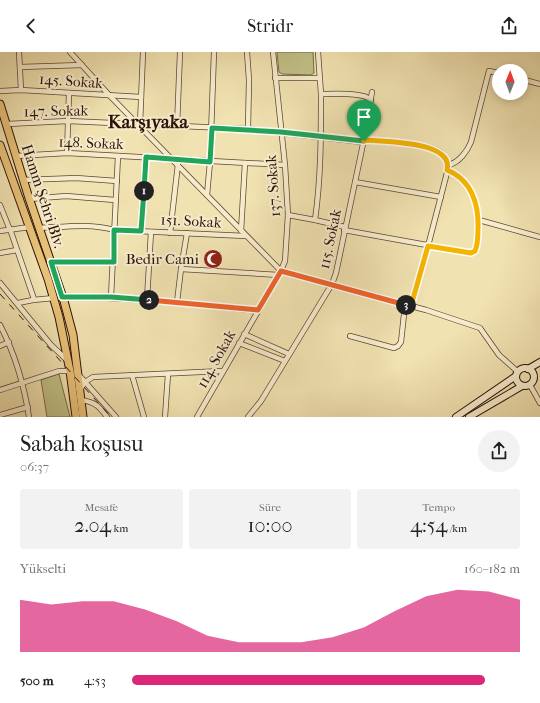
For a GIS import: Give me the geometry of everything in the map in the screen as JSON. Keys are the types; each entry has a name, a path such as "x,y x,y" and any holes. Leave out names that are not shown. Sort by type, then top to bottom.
{"main road":[{"name":"Hamm Şehri Blv.","path":"1,109 4,125 16,156 51,262 73,334 76,417"},
{"name":"Hamm Şehri Blv.","path":"0,145 30,227 60,317 68,361 74,372 80,390 83,417"},
{"path":"456,417 523,369 528,369 540,362"},
{"path":"528,369 534,374 534,379"},
{"path":"517,374 517,382 522,386"},
{"path":"469,417 522,386 530,385 534,379 540,375"}],"street":[{"path":"19,52 21,90"},
{"path":"70,52 110,96 178,164 280,273"},
{"path":"140,125 143,52"},
{"path":"177,126 180,52"},
{"path":"207,195 212,128 214,52"},
{"path":"246,52 249,80 248,129"},
{"name":"137. Sokak","path":"273,52 288,215 284,261 280,273"},
{"path":"315,220 318,201 322,137 318,52"},
{"path":"20,67 82,65"},
{"path":"411,306 448,168 468,150 472,142 489,71 492,72"},
{"path":"275,78 319,78"},
{"path":"528,81 540,84"},
{"name":"145. Sokak","path":"0,91 21,90 141,97"},
{"name":"115. Sokak","path":"248,417 285,361 332,284 336,274 344,229 364,141 372,92"},
{"path":"67,153 69,93"},
{"path":"321,94 360,95 368,96 371,100"},
{"name":"147. Sokak","path":"4,125 68,121 248,129 416,145 438,151 445,157 448,168 469,188 476,203 479,220 478,237 476,248 474,252 471,253 428,246"},
{"name":"148. Sokak","path":"16,156 67,153 284,165"},
{"path":"111,297 114,262 115,200 118,156"},
{"path":"141,231 146,157"},
{"path":"241,231 244,163"},
{"path":"170,233 178,164"},
{"path":"23,180 76,178 117,181"},
{"path":"355,182 440,197"},
{"path":"29,199 66,196 115,200"},
{"path":"0,205 10,229 34,299"},
{"path":"288,215 315,220 344,229 428,246"},
{"path":"479,220 540,237"},
{"name":"151. Sokak","path":"39,228 102,226 114,230 246,236"},
{"path":"0,231 30,227"},
{"path":"147,300 151,232"},
{"path":"177,302 181,269 188,233"},
{"path":"0,253 17,250"},
{"path":"51,262 114,262"},
{"path":"181,269 280,273 332,284 411,306 480,328 499,355 517,374"},
{"name":"114. Sokak","path":"197,417 222,371 280,273"},
{"path":"0,284 52,345 68,361"},
{"path":"62,297 111,297 258,310"},
{"path":"18,304 34,299 54,298"},
{"path":"350,336 394,348 397,347 400,342 405,305"},
{"path":"0,324 9,342 23,384 29,417"},
{"path":"244,334 289,354"},
{"path":"0,346 9,342"},
{"path":"239,342 285,361"},
{"path":"0,390 23,384 59,371 74,372 85,382 116,417"},
{"path":"80,390 85,382 93,377 222,371"},
{"path":"165,417 168,374"},
{"path":"132,375 144,417"},
{"path":"530,385 540,403"},
{"path":"81,400 91,401 99,406 108,417"},
{"path":"0,415 28,407"}],"green space":[{"path":"277,52 313,52 314,73 311,75 282,74 279,72"},
{"path":"59,374 70,417 47,417 41,380"}],"railway":[{"path":"0,294 111,417"}],"place":[{"name":"Bedir Cami","path":"213,259"}],"district":[{"name":"Karşıyaka","path":"148,122"}],"route":[{"path":"212,128 248,129 362,142 364,141 416,145 438,151 443,155 449,165 447,170 452,172 466,184 475,199 479,220 476,250 471,253 428,246 411,306 281,271 258,310 111,297 62,297 51,262 114,262 114,230 141,231 146,157 210,162 212,128"}]}
